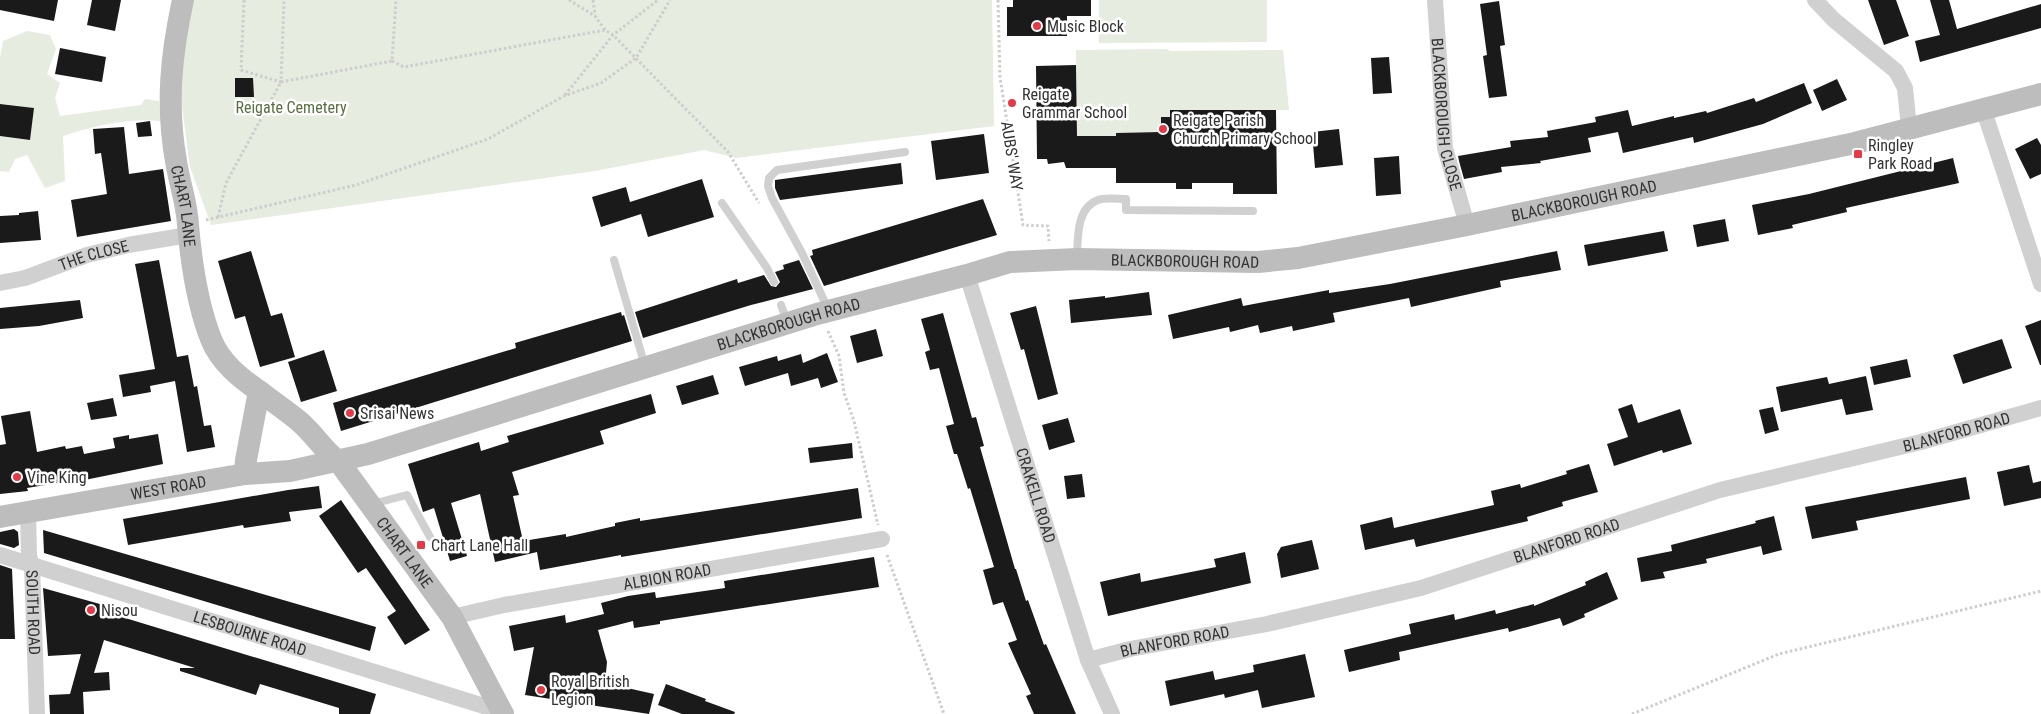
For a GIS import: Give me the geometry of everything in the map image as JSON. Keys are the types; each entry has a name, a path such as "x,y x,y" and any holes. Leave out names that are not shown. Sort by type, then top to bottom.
{"main road":[{"name":"CHART LANE","path":"183,0 170,69 171,126 175,160 202,306 211,340 226,363 240,377 301,423 322,444 327,453 339,462 452,617 495,712"},
{"name":"BLACKBOROUGH ROAD","path":"339,462 646,367 784,314 823,312 1010,262 1077,259 1258,262 1298,258 1467,225 1855,143 2041,94"},
{"path":"245,474 259,391"},
{"name":"WEST ROAD","path":"0,517 245,474 290,471 339,462"}],"street":[{"name":"BLACKBOROUGH CLOSE","path":"1435,0 1445,148 1467,225"},
{"path":"1815,0 1834,20 1896,71 1905,88 1910,128"},
{"path":"1984,110 2041,284"},
{"name":"THE CLOSE","path":"0,283 25,278 87,255 188,230"},
{"name":"CRAKELL ROAD","path":"967,275 1088,660 1112,714"},
{"name":"BLANFORD ROAD","path":"1088,660 1130,648 1267,624 1421,588 1720,490 1921,442 2041,408"},
{"name":"SOUTH ROAD","path":"28,512 29,556 32,565 37,714"},
{"name":"ALBION ROAD","path":"452,617 504,605 882,539"},
{"name":"LESBOURNE ROAD","path":"0,554 495,712"}],"lane":[{"path":"823,312 802,253 772,198 768,186 769,178 777,170 905,152"},
{"path":"1077,259 1079,229 1085,209 1098,199 1126,199 1126,210 1253,211"},
{"path":"722,203 767,268 774,282"},
{"path":"614,260 646,367"},
{"path":"370,505 407,495 430,538"}],"path":[{"path":"244,0 241,70 281,82 392,61 404,67 606,30"},
{"path":"218,217 226,183 281,82 284,0"},
{"path":"392,61 396,0"},
{"path":"570,0 595,16 606,30 728,152 764,209"},
{"path":"593,0 595,16"},
{"path":"564,96 613,35 658,0"},
{"path":"188,230 218,217 356,186 488,139 564,96 601,83 636,58 670,0"},
{"name":"AUBS' WAY","path":"998,0 1000,77 1022,224 1048,226 1051,259"},
{"path":"823,312 839,356 844,393 854,421 870,496 882,539 944,714"},
{"path":"1632,714 1779,654 2041,591"}],"green space":[{"name":"Reigate Cemetery","path":"194,0 992,0 994,126 736,158 704,150 595,171 211,225 190,167 178,76"},
{"path":"1099,0 1267,0 1267,42 1099,43"},
{"path":"27,31 50,35 56,49 47,74 60,83 55,98 60,116 141,105 145,99 159,101 161,121 149,120 111,124 63,136 65,181 45,188 27,155 15,159 9,172 0,171 0,136 30,140 34,108 2,104 0,115 0,58 3,41"},
{"path":"1168,49 1169,51 1283,50 1289,110 1171,110 1170,117 1161,118 1161,132 1116,133 1116,152 1077,136 1076,50"}],"building":[{"path":"0,0 58,0 54,21 0,10"},
{"path":"92,0 121,0 115,31 87,25"},
{"name":"Music Block","path":"1013,0 1091,0 1091,16 1067,16 1067,36 1007,36 1007,7 1013,7"},
{"path":"1868,0 1896,0 1909,36 1884,45"},
{"path":"1930,0 1949,0 1957,29 2041,4 2041,28 1920,62 1915,41 1940,35"},
{"path":"1499,1 1505,45 1500,46 1507,96 1489,98 1483,56 1487,55 1480,4"},
{"path":"60,48 106,57 102,82 55,74"},
{"path":"1389,57 1392,93 1373,94 1371,58"},
{"path":"1076,65 1077,136 1116,136 1116,133 1161,132 1161,117 1170,117 1170,110 1276,110 1277,194 1233,194 1233,183 1192,183 1192,189 1176,189 1176,183 1116,183 1116,168 1066,168 1064,162 1048,164 1047,159 1037,159 1036,66"},
{"path":"235,78 253,78 254,97 235,97"},
{"path":"1837,79 1847,100 1822,111 1813,90"},
{"path":"1804,83 1812,103 1763,124 1694,143 1693,137 1623,153 1618,132 1588,138 1591,152 1540,161 1541,163 1501,167 1502,172 1464,179 1459,161 1458,156 1511,147 1510,141 1548,137 1547,131 1596,122 1595,117 1628,110 1632,126 1674,116 1674,118 1706,111 1707,113 1754,98 1756,102"},
{"path":"0,104 34,108 30,140 0,136"},
{"path":"150,121 152,136 138,137 136,123"},
{"path":"124,127 129,174 163,169 171,221 77,237 71,200 107,194 101,153 95,154 93,129"},
{"path":"1339,129 1343,165 1315,168 1312,132"},
{"path":"984,134 989,173 936,180 931,141"},
{"path":"2037,138 2041,145 2041,174 2030,179 2015,149"},
{"path":"1399,156 1401,194 1376,196 1374,158"},
{"path":"1953,158 1959,183 1846,208 1847,212 1792,225 1793,228 1758,235 1752,205 1809,194"},
{"path":"901,163 903,184 780,200 775,188 775,180"},
{"path":"702,179 714,217 648,237 641,214 601,227 592,197 626,187 630,202"},
{"path":"983,199 997,235 824,286 810,256 813,255 812,250"},
{"path":"38,211 41,240 0,243 0,216"},
{"path":"1725,219 1729,241 1697,247 1693,225"},
{"path":"1664,231 1668,251 1588,266 1584,245"},
{"path":"251,251 271,316 282,313 295,357 260,367 245,316 235,319 218,261"},
{"path":"1557,251 1561,270 1500,281 1501,287 1411,307 1409,298 1333,313 1335,322 1293,331 1292,326 1260,333 1258,325 1230,332 1229,327 1173,339 1168,315 1241,298 1243,306 1329,290 1329,293 1390,284"},
{"path":"159,260 177,357 188,355 194,387 197,386 204,426 211,425 215,447 187,452 175,381 150,386 151,392 123,397 119,375 155,369 135,264"},
{"path":"799,260 813,289 751,305 643,338 635,312 737,279 738,283 764,275 771,286 776,287 780,282 775,272 784,269 783,265"},
{"path":"1149,292 1152,315 1071,323 1069,300 1105,296 1105,298"},
{"path":"80,300 83,318 39,326 0,329 0,308"},
{"path":"1036,306 1058,394 1038,400 1024,349 1021,350 1010,313"},
{"path":"621,312 622,316 624,315 632,341 341,431 333,403 516,348 515,343"},
{"path":"943,313 972,418 976,417 984,446 980,447 1015,569 1044,645 1046,644 1076,714 1034,714 1026,696 1031,694 1008,643 1017,640 1003,602 993,605 983,570 994,567 970,488 968,489 957,454 954,454 946,426 954,424 939,368 930,370 925,352 930,350 921,319"},
{"path":"2041,320 2041,365 2040,365 2025,326"},
{"path":"876,329 883,356 857,363 850,336"},
{"path":"2002,339 2012,368 1963,384 1953,355"},
{"path":"324,350 337,391 301,402 288,362"},
{"path":"827,353 838,382 821,388 818,378 791,386 788,373 745,386 739,367 777,356 778,361 801,354 803,363"},
{"path":"1907,359 1911,377 1874,385 1870,367"},
{"path":"713,375 719,394 682,405 676,386"},
{"path":"1866,376 1873,410 1846,415 1842,399 1781,412 1776,387 1827,377 1829,384"},
{"path":"651,394 656,413 600,431 604,444 512,472 519,495 513,496 523,541 566,534 566,537 615,526 615,523 640,518 640,521 858,488 862,518 621,557 621,555 540,570 537,552 495,562 480,494 451,503 467,556 450,561 434,508 423,512 408,464 479,442 481,451 509,442 507,436"},
{"path":"113,398 117,416 91,420 87,403"},
{"path":"1632,404 1638,423 1680,409 1692,444 1663,453 1662,450 1614,466 1607,444 1628,437 1618,409"},
{"path":"1773,407 1779,430 1765,434 1759,410"},
{"path":"30,411 37,452 65,446 66,449 82,446 84,454 115,448 113,438 129,435 129,439 158,434 163,464 75,482 75,480 27,488 28,491 0,494 0,445 6,444 1,416"},
{"path":"1068,418 1075,442 1049,450 1042,425"},
{"path":"852,443 853,458 810,463 808,448"},
{"path":"1589,464 1598,492 1562,502 1563,506 1527,517 1528,521 1416,547 1414,539 1365,550 1360,525 1392,517 1394,528 1494,505 1491,491 1520,484 1521,488 1567,474 1566,471"},
{"path":"2029,465 2033,483 2041,481 2041,498 2004,506 1997,472"},
{"path":"1082,474 1085,497 1067,499 1064,476"},
{"path":"1966,477 1970,499 1856,521 1858,530 1812,539 1805,507"},
{"path":"319,486 322,508 289,512 291,521 244,528 243,525 128,545 123,519"},
{"path":"341,500 430,630 405,645 387,617 396,611 366,568 358,573 319,516"},
{"path":"1774,516 1782,550 1763,555 1761,546 1706,559 1707,563 1663,572 1665,578 1641,582 1637,558 1672,551 1671,545 1756,523 1755,521"},
{"path":"14,529 18,532 19,545 14,548 0,544 0,532"},
{"path":"43,530 376,627 370,651 44,553"},
{"path":"1312,540 1319,569 1281,578 1277,554 1281,547"},
{"path":"1245,552 1251,583 1108,616 1100,582 1140,573 1141,582 1216,567 1214,559"},
{"path":"874,557 879,587 660,621 660,624 634,628 633,621 598,630 607,662 605,683 654,694 649,714 525,695 534,647 514,651 509,626 565,615 566,623 604,614 601,603 628,596 655,592 656,598 725,588 724,581"},
{"path":"0,565 12,569 15,639 0,639"},
{"path":"1607,572 1618,599 1584,614 1585,617 1563,626 1560,618 1509,632 1508,628 1399,652 1400,660 1349,672 1344,650 1411,634 1409,624 1454,614 1455,620 1495,610 1496,614 1534,604 1534,606 1586,585 1585,582"},
{"path":"43,588 114,608 112,614 376,694 370,714 339,714 339,708 260,684 256,695 180,671 180,668 195,668 104,640 94,673 109,672 110,690 83,692 84,714 50,714 49,695 70,694 81,654 48,656"},
{"path":"1305,654 1315,697 1262,708 1258,690 1225,698 1224,694 1170,706 1165,681 1213,671 1215,680 1254,672 1253,665"},
{"path":"666,684 735,712 734,714 682,714 658,705"}],"place":[{"name":"Music Block","path":"1037,26"},
{"name":"Reigate Grammar School","path":"1012,103"},
{"name":"Reigate Parish Church Primary School","path":"1163,129"},
{"name":"Ringley Park Road","path":"1858,154"},
{"name":"Srisai News","path":"350,413"},
{"name":"Vine King","path":"17,477"},
{"name":"Chart Lane Hall","path":"421,545"},
{"name":"Nisou","path":"91,610"},
{"name":"Royal British Legion","path":"541,690"}]}
